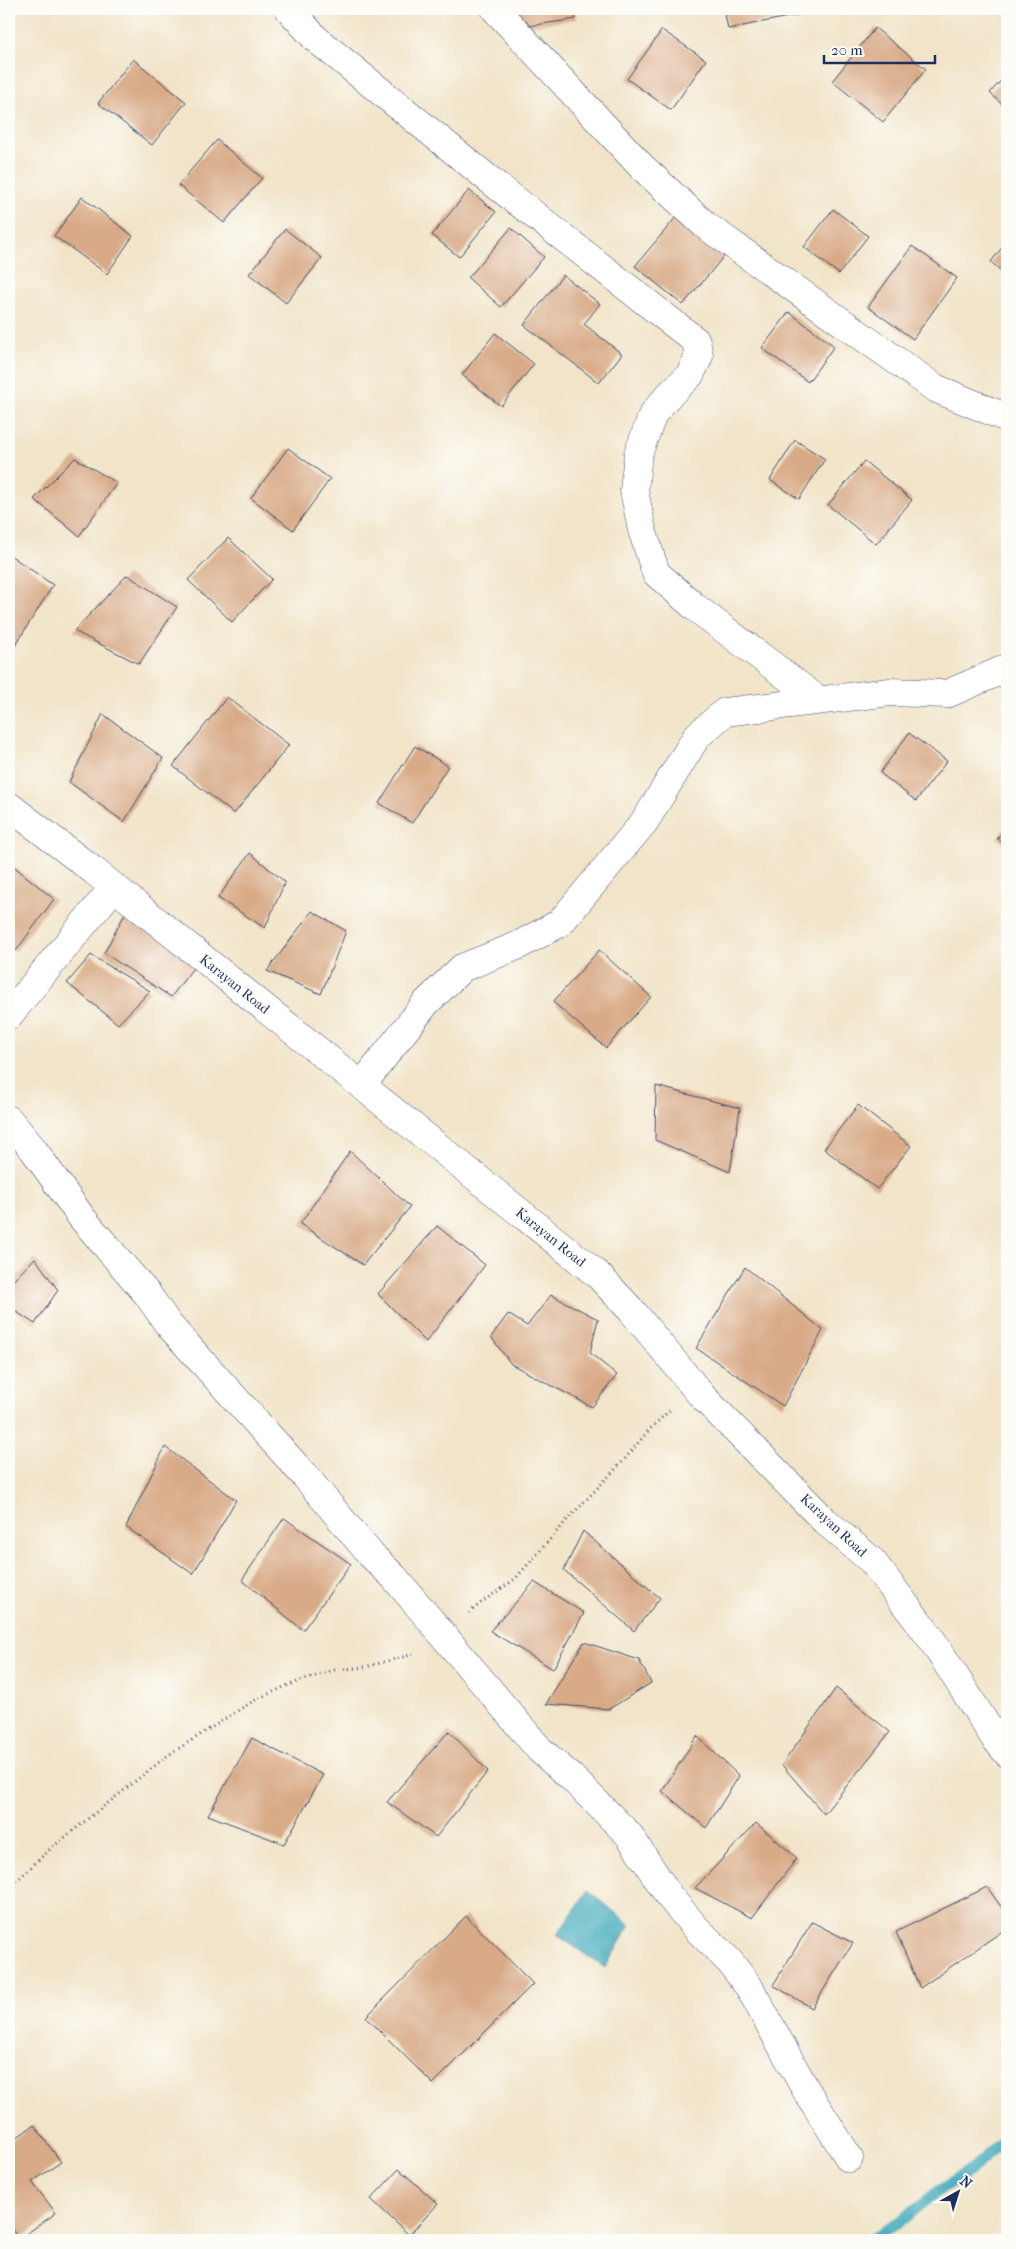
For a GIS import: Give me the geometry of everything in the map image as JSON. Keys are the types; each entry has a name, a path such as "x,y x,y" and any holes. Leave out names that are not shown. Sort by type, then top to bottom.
{"street":[{"path":"289,9 316,39 492,181 696,341 699,356 690,375 653,414 638,454 634,490 642,530 656,572 696,608 817,699"},
{"path":"494,9 642,167 705,225 935,388 1007,418"},
{"path":"362,1085 426,1003 462,968 517,946 560,923 646,821 697,736 725,712 817,699 890,692 947,694 1007,668"},
{"name":"Karayan Road","path":"9,806 114,887 598,1275 632,1311 702,1396 825,1521 872,1561 930,1637 994,1737 1007,1753"},
{"path":"9,1015 114,887"},
{"path":"9,1120 33,1149 82,1218 132,1275 168,1324 306,1476 540,1750 576,1782 629,1835 669,1896 696,1928 730,1962 749,1987 806,2090 849,2158"}],"path":[{"path":"9,1888 50,1849 167,1756 253,1701 286,1686 333,1670 365,1667 419,1653 444,1636 482,1602 515,1579 567,1520 624,1460 648,1431 673,1408 702,1396"}],"water":[{"path":"588,1890 630,1925 605,1968 557,1935"}],"building":[{"path":"518,9 574,9 576,19 521,27"},
{"path":"724,9 802,9 803,14 728,29"},
{"path":"875,28 926,69 883,122 832,81"},
{"path":"662,30 706,60 671,110 627,79"},
{"path":"133,59 186,102 152,145 98,103"},
{"path":"1007,74 1007,109 990,93"},
{"path":"217,140 262,178 224,223 178,185"},
{"path":"469,190 496,212 459,257 432,235"},
{"path":"82,197 133,236 107,274 54,236"},
{"path":"833,209 868,236 839,274 804,247"},
{"path":"677,216 725,255 683,305 635,266"},
{"path":"511,228 544,257 501,307 468,278"},
{"path":"285,229 322,258 286,303 249,274"},
{"path":"1007,241 1007,276 991,262"},
{"path":"912,246 957,278 913,339 868,307"},
{"path":"563,275 600,304 584,324 622,354 599,383 524,325"},
{"path":"789,312 834,346 808,382 762,348"},
{"path":"495,333 534,364 501,406 462,375"},
{"path":"795,440 825,459 799,499 770,480"},
{"path":"288,448 330,479 293,530 251,498"},
{"path":"75,458 117,483 79,536 34,499"},
{"path":"864,461 912,500 876,544 828,505"},
{"path":"228,538 272,579 232,622 188,580"},
{"path":"10,555 53,585 13,649 9,645"},
{"path":"127,575 177,607 139,664 74,631"},
{"path":"227,697 289,745 234,814 173,766"},
{"path":"103,714 163,758 124,822 69,782"},
{"path":"909,733 947,761 916,801 880,773"},
{"path":"415,746 448,766 412,823 379,803"},
{"path":"1007,826 1007,847 997,838"},
{"path":"250,853 285,882 265,928 218,898"},
{"path":"11,864 54,899 16,951 9,948 9,868"},
{"path":"312,911 346,931 321,994 267,971"},
{"path":"126,912 196,964 171,997 104,953"},
{"path":"599,950 651,997 606,1048 553,1002"},
{"path":"91,955 150,991 118,1024 67,983"},
{"path":"656,1086 740,1108 730,1172 655,1140"},
{"path":"858,1105 911,1146 877,1189 824,1149"},
{"path":"350,1151 410,1207 363,1265 300,1224"},
{"path":"437,1226 485,1265 426,1342 378,1294"},
{"path":"35,1258 58,1290 35,1324 9,1307 9,1285"},
{"path":"745,1267 823,1330 783,1406 696,1348"},
{"path":"551,1295 598,1319 590,1353 617,1375 592,1407 511,1364 491,1337 508,1314 527,1326"},
{"path":"165,1447 236,1500 193,1574 126,1527"},
{"path":"284,1518 351,1564 303,1630 242,1580"},
{"path":"583,1531 660,1598 634,1631 564,1570"},
{"path":"534,1582 584,1613 553,1669 490,1631"},
{"path":"584,1642 639,1660 651,1683 609,1709 546,1704"},
{"path":"836,1688 890,1732 824,1814 782,1765"},
{"path":"449,1731 488,1771 436,1837 387,1802"},
{"path":"697,1736 739,1776 706,1828 662,1791"},
{"path":"252,1738 323,1775 284,1844 208,1815"},
{"path":"756,1823 797,1858 752,1918 695,1888"},
{"path":"987,1887 1007,1915 1007,1928 920,1988 896,1932"},
{"path":"466,1916 533,1984 433,2084 366,2017"},
{"path":"812,1922 853,1943 812,2008 773,1985"},
{"path":"34,2125 61,2162 32,2182 56,2213 19,2239 9,2226 9,2143"},
{"path":"399,2169 438,2204 409,2235 371,2199"}],"waterway":[{"path":"867,2240 897,2224 937,2192 967,2173 1007,2138"}]}
